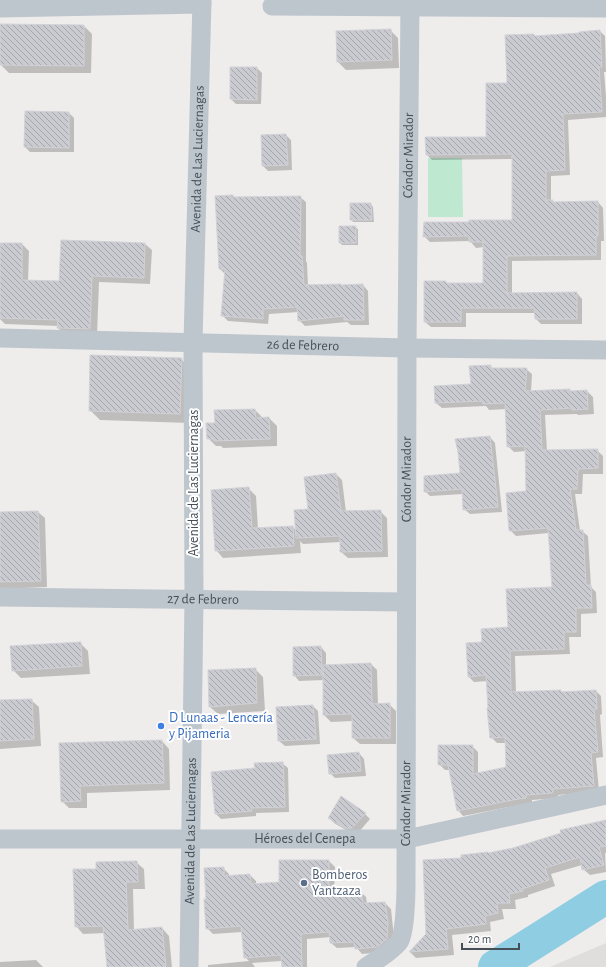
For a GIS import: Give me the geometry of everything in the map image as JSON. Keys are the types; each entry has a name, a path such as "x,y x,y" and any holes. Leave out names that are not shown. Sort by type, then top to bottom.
{"street":[{"path":"0,8 202,2"},
{"name":"Avenida de Las Luciernagas","path":"189,967 194,600 193,342 202,2"},
{"path":"272,6 410,3 606,8"},
{"name":"Cóndor Mirador","path":"366,967 388,952 400,941 404,922 406,886 407,348 410,3"},
{"name":"26 de Febrero","path":"0,338 407,348 606,350"},
{"name":"27 de Febrero","path":"0,597 406,602"},
{"name":"Héroes del Cenepa","path":"0,838 406,839 606,795"}],"shaded area":[{"path":"606,943 606,967 550,967"}],"green space":[{"path":"428,158 462,158 463,217 428,217"}],"building":[{"path":"0,24 84,25 84,66 0,65"},
{"path":"391,29 392,60 337,62 336,31"},
{"path":"600,30 602,67 599,67 602,112 563,114 565,170 546,171 546,200 553,200 553,202 598,201 598,236 596,236 596,255 507,256 507,293 577,292 577,319 535,319 534,308 461,308 461,322 424,322 424,281 446,281 446,283 483,283 483,242 469,242 469,236 423,237 424,222 512,220 512,154 426,155 425,137 486,137 486,83 507,83 505,35 534,34 534,36"},
{"path":"230,67 257,67 257,100 230,99"},
{"path":"25,111 69,112 69,148 24,147"},
{"path":"286,134 288,165 262,166 261,135"},
{"path":"233,195 233,197 301,196 300,256 302,256 304,285 363,284 364,320 344,320 344,316 298,321 297,307 263,309 263,319 221,316 225,269 219,269 215,196"},
{"path":"350,203 371,203 372,220 350,220"},
{"path":"339,226 356,226 356,243 339,243"},
{"path":"61,240 145,243 144,278 92,276 90,329 57,328 58,320 0,318 0,243 22,243 22,280 59,281"},
{"path":"90,355 182,358 180,414 89,411"},
{"path":"491,365 491,368 527,368 525,391 570,389 570,391 587,390 588,409 572,410 572,408 540,410 542,450 598,449 598,468 578,469 577,489 570,489 576,530 583,530 586,585 591,585 592,608 576,608 576,632 564,632 564,649 510,651 511,692 596,690 597,709 594,709 598,752 591,753 594,786 553,789 553,793 526,795 526,798 457,811 448,765 438,765 438,745 473,745 473,774 506,767 505,737 490,738 486,675 468,677 466,643 482,642 481,629 508,627 506,589 552,587 548,528 509,531 506,493 526,491 525,446 507,447 505,403 483,404 482,401 435,403 434,386 471,384 469,366"},
{"path":"255,409 256,418 269,417 270,439 214,441 214,439 207,439 206,423 215,423 214,410"},
{"path":"490,436 498,507 463,510 462,489 424,492 424,476 460,473 455,439"},
{"path":"336,473 341,511 381,510 382,551 340,552 340,536 296,538 294,510 308,509 304,477"},
{"path":"249,487 252,528 293,526 294,546 215,551 211,490"},
{"path":"38,511 41,581 0,582 0,512"},
{"path":"81,642 82,666 12,671 10,646"},
{"path":"321,646 322,675 293,676 293,647"},
{"path":"371,663 372,704 390,703 390,738 352,738 352,714 323,715 323,665"},
{"path":"256,668 257,703 209,707 208,670"},
{"path":"32,699 34,739 0,741 0,700"},
{"path":"313,705 316,739 278,741 276,707"},
{"path":"162,740 164,783 80,786 81,801 61,802 59,743"},
{"path":"359,752 361,771 329,774 327,755"},
{"path":"283,762 285,807 251,808 252,811 215,814 211,772 255,768 254,763"},
{"path":"341,796 366,813 352,828 345,828 328,818"},
{"path":"606,820 606,846 599,847 604,865 582,870 580,857 545,868 549,880 522,889 523,891 509,894 510,903 497,903 498,913 485,916 486,924 446,929 448,949 409,952 426,934 423,860 461,858 461,855 488,853 513,848 561,833 560,830"},
{"path":"279,860 329,860 329,896 361,890 363,903 385,902 388,922 387,939 377,947 355,949 354,942 330,943 329,932 301,934 302,967 282,967 281,955 244,958 241,926 206,929 204,868 224,867 224,876 250,874 251,884 279,882"},
{"path":"137,861 138,882 126,882 128,930 162,927 166,967 107,967 103,926 75,927 73,869 96,869 96,862"}],"waterway":[{"path":"495,967 606,897"}],"place":[{"name":"D Lunaas - Lencería y Pijameria","path":"161,726"},
{"name":"Bomberos Yantzaza","path":"304,883"}]}
